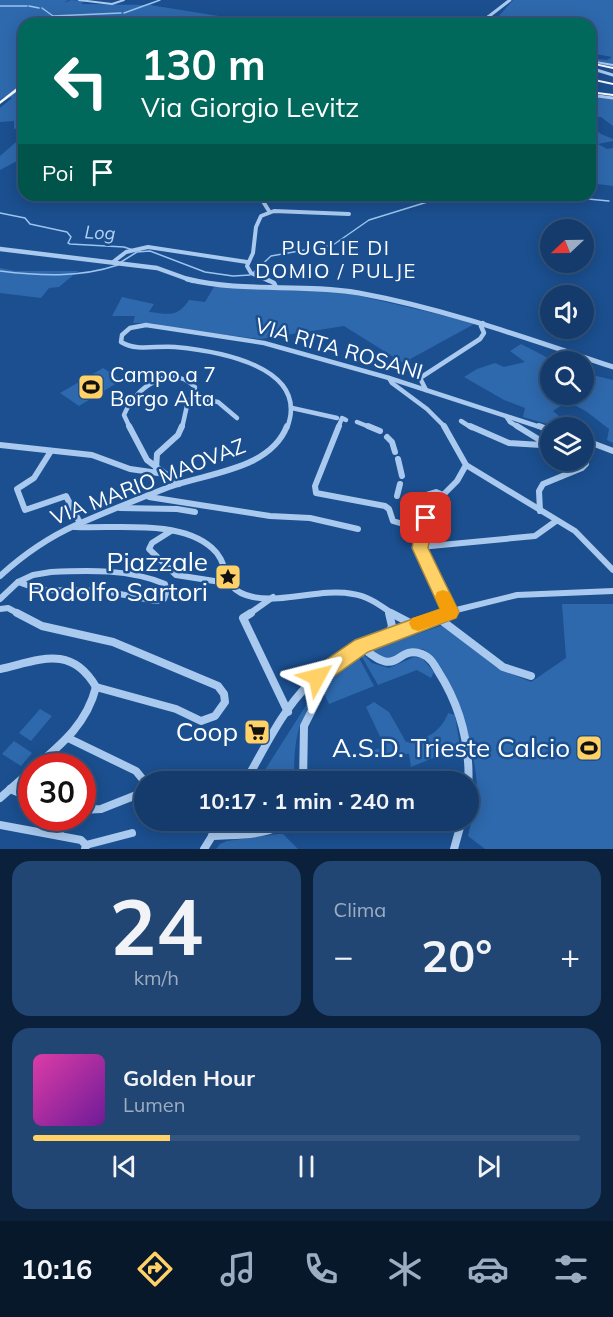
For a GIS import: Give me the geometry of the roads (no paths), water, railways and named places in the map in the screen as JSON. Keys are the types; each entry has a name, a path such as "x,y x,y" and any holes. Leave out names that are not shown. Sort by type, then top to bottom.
{"highway":[{"path":"596,63 613,67"},
{"path":"596,78 613,77"},
{"path":"596,80 613,84"},
{"path":"0,104 18,91"},
{"path":"596,95 613,97"}],"street":[{"path":"79,0 112,4 124,0"},
{"path":"496,18 490,15 510,0"},
{"path":"596,70 613,77"},
{"path":"263,201 269,211"},
{"path":"247,262 253,254 256,222 269,211 349,214"},
{"path":"113,262 133,249 148,247 247,262"},
{"path":"0,249 157,267 181,278 206,284 358,293 423,306 483,323 613,367"},
{"path":"247,262 251,273 274,283 276,287"},
{"path":"426,390 420,378 480,339 484,333 481,326 483,323"},
{"name":"VIA RITA ROSANI","path":"292,408 284,385 259,366 175,347 129,347 120,339 125,330 146,325 186,333 243,338 389,378 540,427"},
{"path":"156,468 156,457 165,444 181,432 188,401 193,397 195,387 192,383 166,376 160,378 128,405 124,415 144,454 156,468 179,484"},
{"path":"389,378 392,383 434,413 448,430 466,465 555,521 575,531 613,570"},
{"path":"193,397 213,399 231,410 237,418"},
{"path":"292,408 337,418"},
{"name":"VIA MARIO MAOVAZ","path":"0,576 25,553 72,526 179,484 247,462 269,450 284,434 292,408"},
{"path":"461,421 484,435 508,443 541,445 543,442 510,422 506,416"},
{"path":"346,420 342,418 314,490 322,495 379,504 389,509 393,521 404,525 413,519 426,495 436,492 442,495"},
{"path":"357,422 380,431"},
{"path":"387,437 396,452"},
{"path":"594,444 613,451"},
{"path":"0,446 92,455 130,469 165,474"},
{"path":"51,451 34,478 17,489 25,510 66,496 80,523"},
{"path":"398,459 402,476"},
{"path":"450,612 420,548 426,518 442,495 457,481 466,465"},
{"path":"540,511 539,491 543,484 575,471"},
{"path":"397,496 400,483"},
{"path":"148,497 270,516 310,518 358,529"},
{"path":"389,509 395,504"},
{"path":"119,508 177,509 195,512"},
{"path":"420,548 535,536 555,521"},
{"path":"72,526 141,527 171,531 196,538 207,544 217,554 227,582 239,593 273,597 337,592 353,594 366,597 414,625"},
{"path":"171,531 152,543 149,549 176,575 227,582"},
{"path":"0,599 18,582 40,573 52,572 119,573 161,581 167,587 167,591 164,599 156,601 104,591 40,590 18,582"},
{"path":"252,771 288,712 308,686 331,665 362,646 450,612 487,601 517,595 613,591"},
{"path":"273,597 243,618 288,712"},
{"path":"0,609 8,608 42,626 112,642 218,686 224,694 225,702 215,716 208,720 201,720 176,709 96,687"},
{"path":"388,611 392,617 390,634"},
{"path":"437,617 503,667 531,676"},
{"path":"362,646 382,664 388,664 412,653 420,653 431,660 456,704 464,728 470,761 469,771"},
{"path":"0,669 56,658 66,658 77,662 86,669 96,687 89,713 68,738 51,753"},
{"path":"303,771 304,726 318,698 308,686"},
{"path":"68,738 136,771"},
{"path":"0,798 18,782"},
{"path":"10,789 18,792"},
{"path":"96,809 134,796"},
{"path":"0,825 81,840 86,847 132,833"},
{"path":"58,835 60,831"},
{"path":"204,849 215,831"},
{"path":"212,836 265,831"},
{"path":"454,849 459,831"}],"waterway":[{"path":"124,13 160,0"},
{"path":"0,6 27,6"},
{"path":"29,6 39,8"},
{"path":"42,8 53,16 121,13"},
{"path":"596,200 609,201"},
{"path":"254,272 271,256 333,245 369,220 431,201"},
{"name":"Log","path":"0,213 25,218 30,224 67,232 71,237 68,243 70,244 124,247 133,250"},
{"path":"121,262 137,252 150,251 205,272 233,276 250,275"},
{"path":"0,271 59,275 89,272 118,265"}],"place":[{"name":"Campo a 7 Borgo Alta","path":"91,387"},
{"name":"Piazzale Rodolfo Sartori","path":"228,577"},
{"name":"Coop","path":"257,732"},
{"name":"A.S.D. Trieste Calcio","path":"589,748"}],"district":[{"name":"PUGLIE DI DOMIO / PULJE","path":"336,260"}]}
